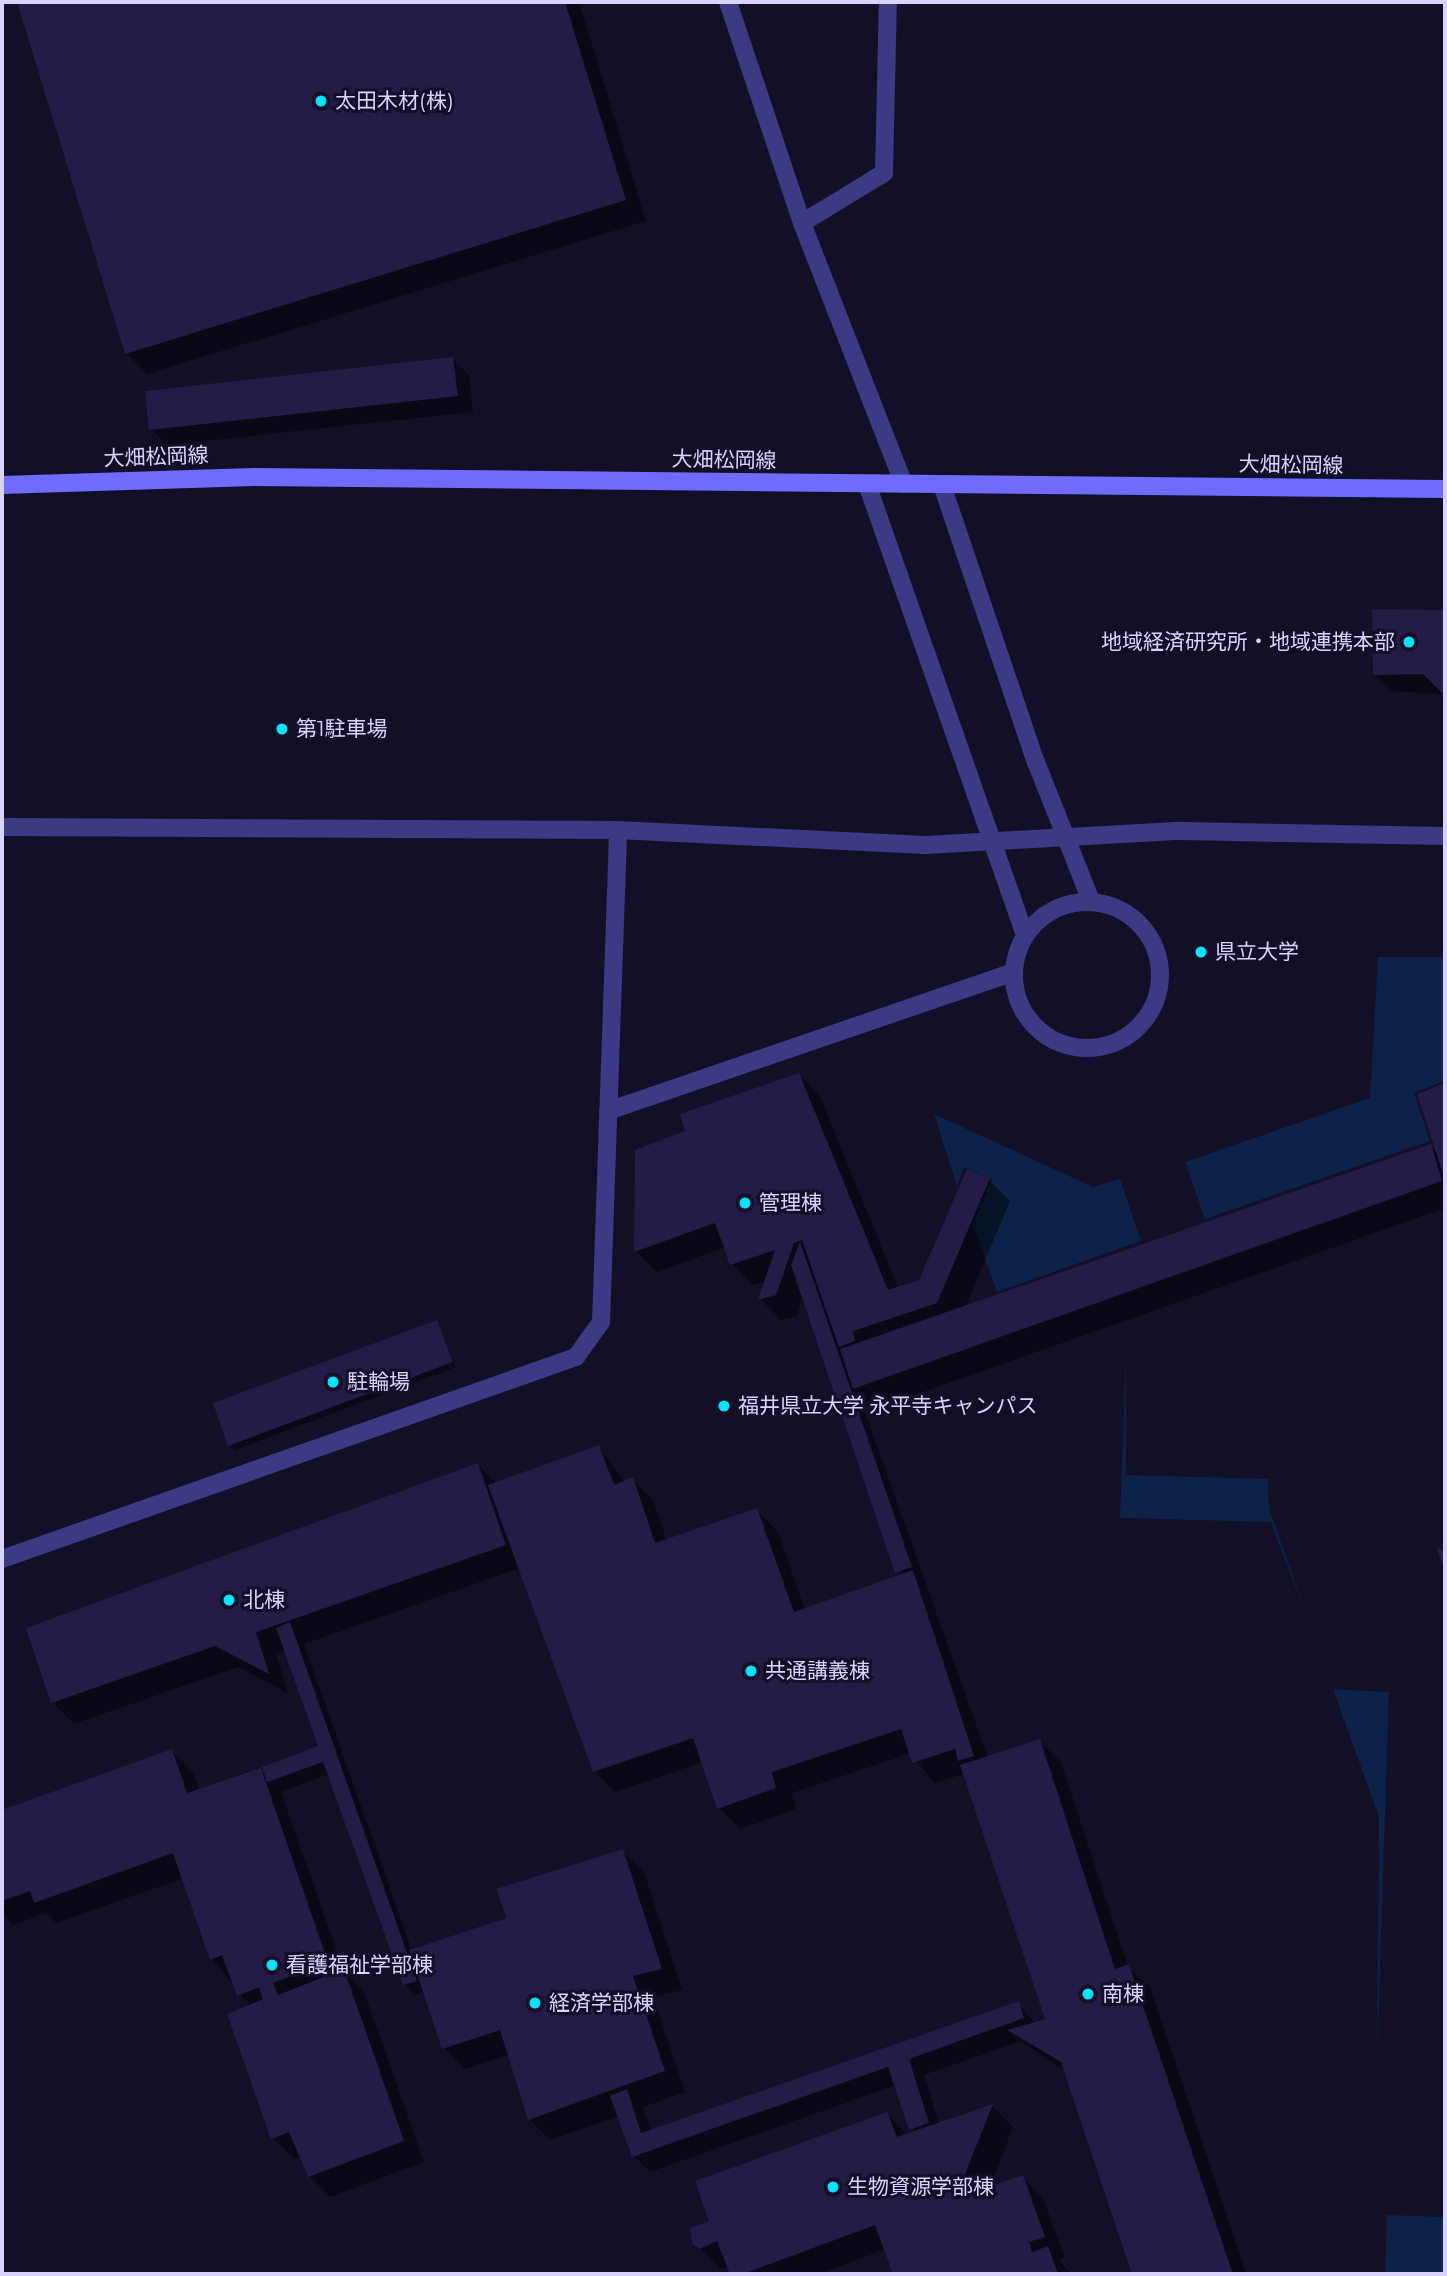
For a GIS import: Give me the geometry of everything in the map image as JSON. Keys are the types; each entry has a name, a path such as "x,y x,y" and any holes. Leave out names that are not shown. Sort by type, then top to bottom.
{"main road":[{"name":"大畑松岡線","path":"2,485 254,477 1445,489"}],"street":[{"path":"728,2 802,223 904,484"},
{"path":"802,223 884,173 888,2"},
{"path":"867,484 1025,935"},
{"path":"942,485 1091,901"},
{"path":"2,827 618,830 926,845 1180,831 1445,836"},
{"path":"2,1559 576,1357 601,1322 618,830"},
{"path":"1091,901 1138,921 1155,948 1161,973 1154,1005 1140,1026 1108,1046 1058,1043 1021,1009 1013,972 1025,935 1065,904 1091,901"},
{"path":"608,1111 1013,972"}],"water":[{"path":"1378,957 1445,957 1445,1081 1414,1093 1430,1141 1205,1219 1185,1162 1370,1098"},
{"path":"934,1114 1093,1187 1120,1179 1141,1241 997,1292 973,1224 992,1179 964,1167 957,1186"},
{"path":"1126,1355 1126,1475 1268,1479 1269,1508 1307,1618 1271,1522 1120,1518"},
{"path":"1333,1689 1389,1692 1377,2061 1379,1817"},
{"path":"1387,2215 1445,2217 1445,2274 1385,2274"}],"building":[{"name":"太田木材(株)","path":"17,2 565,2 626,200 125,354"},
{"path":"453,357 458,396 149,430 145,391"},
{"name":"地域経済研究所・地域連携本部","path":"1372,609 1445,610 1445,696 1423,674 1373,675"},
{"name":"管理棟","path":"799,1073 888,1290 919,1280 967,1169 990,1178 937,1303 853,1331 855,1341 839,1347 802,1240 794,1243 776,1295 758,1300 775,1250 730,1265 715,1223 634,1252 635,1150 685,1131 680,1114"},
{"path":"1445,1083 1445,1180 1417,1094"},
{"path":"1431,1144 1442,1181 853,1389 840,1349"},
{"path":"800,1242 912,1567 895,1573 791,1265"},
{"name":"駐輪場","path":"437,1320 453,1362 228,1446 213,1403"},
{"name":"共通講義棟","path":"599,1445 614,1485 633,1477 655,1543 757,1508 794,1612 913,1570 974,1756 958,1761 955,1749 912,1763 901,1729 772,1772 776,1788 717,1809 693,1738 593,1772 488,1485"},
{"name":"北棟","path":"478,1463 506,1545 256,1632 269,1674 215,1646 51,1703 26,1628"},
{"path":"1436,1547 1445,1551 1445,1570"},
{"path":"290,1622 417,1981 403,1985 323,1762 267,1782 262,1767 318,1746 276,1628"},
{"name":"南棟","path":"1040,1739 1115,1969 1129,1964 1233,2274 1132,2274 1061,2062 1007,2030 1045,2019 960,1765"},
{"name":"看護福祉学部棟","path":"172,1749 187,1793 261,1768 328,1962 273,1983 278,1995 344,1969 404,2141 308,2177 289,2132 271,2139 227,2014 263,1999 259,1987 237,1996 222,1955 210,1960 173,1853 34,1903 30,1891 2,1901 2,1810"},
{"name":"経済学部棟","path":"623,1849 662,1969 633,1976 665,2071 528,2120 500,2030 442,2049 409,1950 507,1918 496,1889"},
{"path":"1019,2001 1024,2018 909,2059 929,2123 909,2130 888,2067 632,2157 610,2096 627,2089 641,2133"},
{"name":"生物資源学部棟","path":"993,2104 965,2174 971,2193 1023,2175 1045,2237 1029,2242 1032,2252 1048,2246 1058,2274 893,2274 875,2225 743,2274 730,2274 717,2241 699,2249 692,2244 690,2228 709,2221 695,2181 887,2112 897,2137"}],"place":[{"name":"太田木材(株)","path":"321,101"},
{"name":"地域経済研究所・地域連携本部","path":"1409,642"},
{"name":"第1駐車場","path":"282,729"},
{"name":"県立大学","path":"1201,952"},
{"name":"管理棟","path":"745,1203"},
{"name":"駐輪場","path":"333,1382"},
{"name":"福井県立大学 永平寺キャンパス","path":"724,1406"},
{"name":"北棟","path":"229,1600"},
{"name":"共通講義棟","path":"751,1671"},
{"name":"看護福祉学部棟","path":"272,1965"},
{"name":"南棟","path":"1088,1994"},
{"name":"経済学部棟","path":"535,2003"},
{"name":"生物資源学部棟","path":"833,2187"}]}
